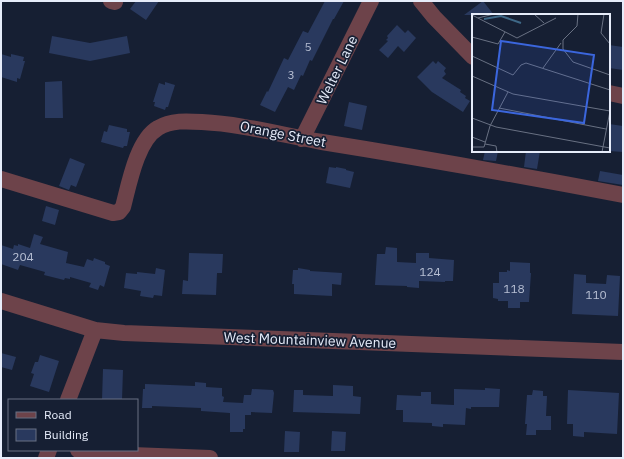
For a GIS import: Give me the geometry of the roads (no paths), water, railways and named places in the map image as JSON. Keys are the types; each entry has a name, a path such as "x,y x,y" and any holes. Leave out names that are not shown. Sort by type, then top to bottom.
{"street":[{"name":"Welter Lane","path":"302,139 371,1"},
{"path":"421,1 434,17 472,56"},
{"path":"610,93 623,96"},
{"name":"Orange Street","path":"1,179 113,213 119,212 123,207 134,164 144,142 157,128 168,123 184,121 231,124 302,139 410,156 623,195"},
{"name":"West Mountainview Avenue","path":"1,301 95,330 124,333 623,352"},
{"path":"68,399 95,330"},
{"path":"85,451 106,454 210,458"}]}
